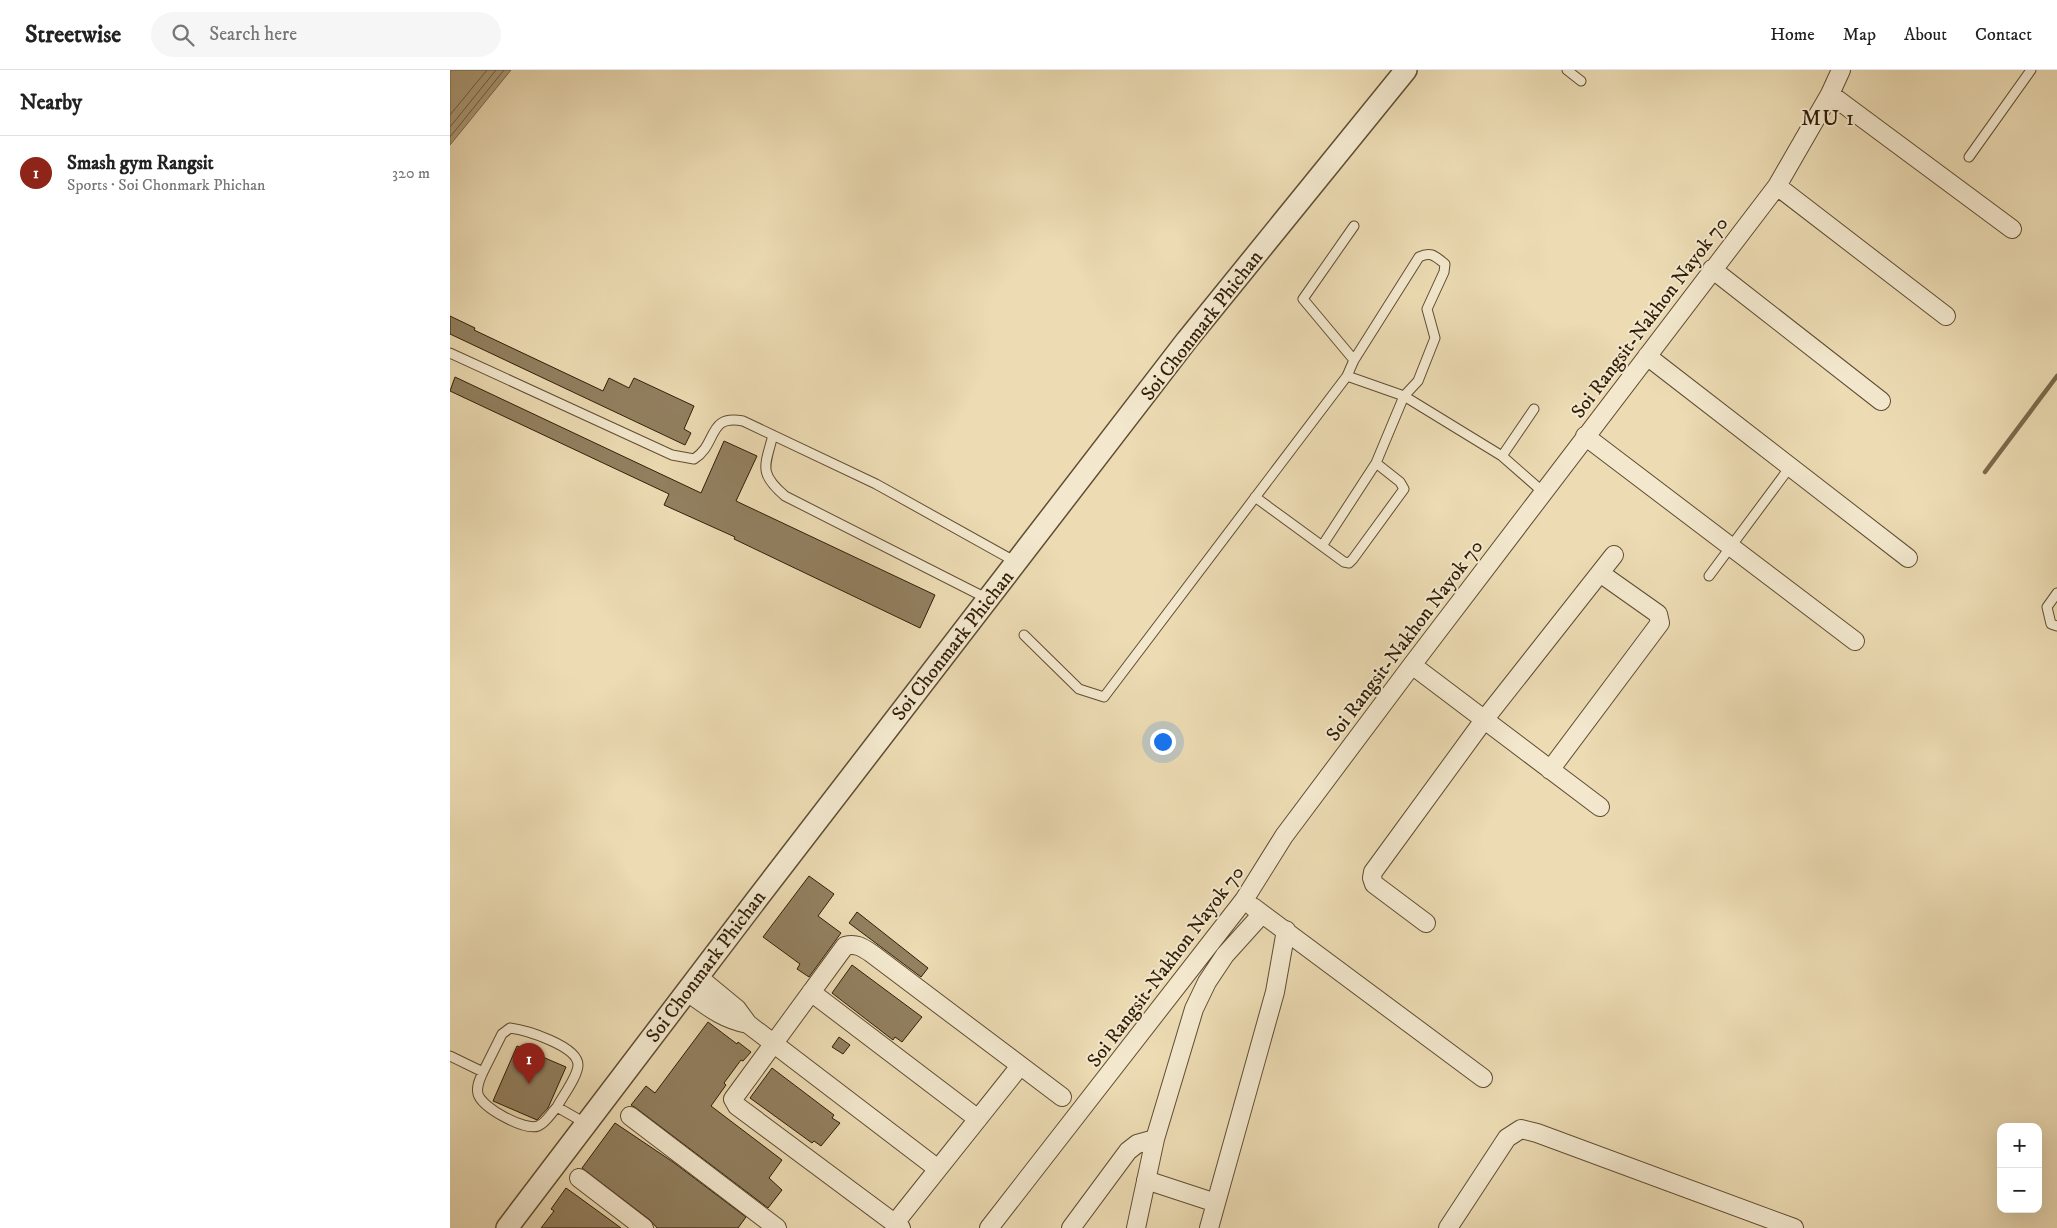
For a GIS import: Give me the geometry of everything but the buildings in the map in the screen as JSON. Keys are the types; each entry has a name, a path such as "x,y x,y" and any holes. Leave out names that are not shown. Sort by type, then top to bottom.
{"street":[{"name":"Soi Chonmark Phichan","path":"507,1228 1187,340 1406,70"},
{"name":"Soi Rangsit-Nakhon Nayok 70","path":"989,1228 1244,900 1284,836 1585,436 1777,186 1830,94 1841,70"},
{"path":"1830,94 2012,229"},
{"path":"1777,186 1946,316"},
{"path":"1712,269 1881,401"},
{"path":"1646,356 1908,558"},
{"path":"1585,436 1856,641"},
{"path":"1426,923 1374,884 1373,872 1484,720 1614,554"},
{"path":"1550,770 1660,623 1658,614 1600,573"},
{"path":"1412,665 1600,807"},
{"path":"1244,900 1483,1078"},
{"path":"1136,1228 1156,1138 1194,1009 1207,982 1225,955 1262,914"},
{"path":"1209,1228 1275,992 1286,930"},
{"path":"1020,1066 938,1169 898,1226 737,1106 733,1099 845,946 852,944 859,946 1062,1097"},
{"path":"692,984 737,1009 748,1024 773,1044 938,1169"},
{"path":"811,992 978,1119"},
{"path":"630,1116 777,1228"},
{"path":"1448,1228 1507,1138 1521,1129 1537,1133 1794,1228"},
{"path":"1071,1228 1128,1151 1137,1144 1156,1138"},
{"path":"579,1178 644,1228"},
{"path":"1146,1180 1216,1203"}],"lane":[{"path":"1567,70 1581,81"},
{"path":"1969,157 2031,70"},
{"path":"1354,226 1303,299 1354,360"},
{"path":"1024,636 1079,689 1104,697 1347,376 1354,360 1419,257 1426,253 1431,253 1445,264 1444,272 1427,309 1435,338 1418,382 1404,396 1376,463 1322,546"},
{"path":"450,353 672,455 694,459 703,453 722,421 731,418 743,420 876,484 1016,562"},
{"path":"1347,376 1404,396 1502,456 1543,492"},
{"path":"1502,456 1534,409"},
{"path":"773,435 765,466 770,483 785,496 988,599"},
{"path":"1255,497 1344,562 1349,563 1404,489 1400,482 1376,463"},
{"path":"1709,576 1732,548 1790,467"},
{"path":"2057,593 2047,607 2051,624 2057,626"},
{"path":"510,1028 520,1029 566,1048 576,1058 578,1066 557,1107 540,1126 524,1126 483,1103 478,1096 477,1090 478,1082 483,1072 502,1034 510,1028"},
{"path":"450,1056 483,1072"},
{"path":"557,1107 585,1124"}],"water":[{"path":"450,70 511,70 450,145"}],"waterway":[{"path":"1985,472 2057,376"}],"place":[{"name":"Smash gym Rangsit","path":"529,1084"}],"district":[{"name":"MU 1","path":"1828,117"}]}
